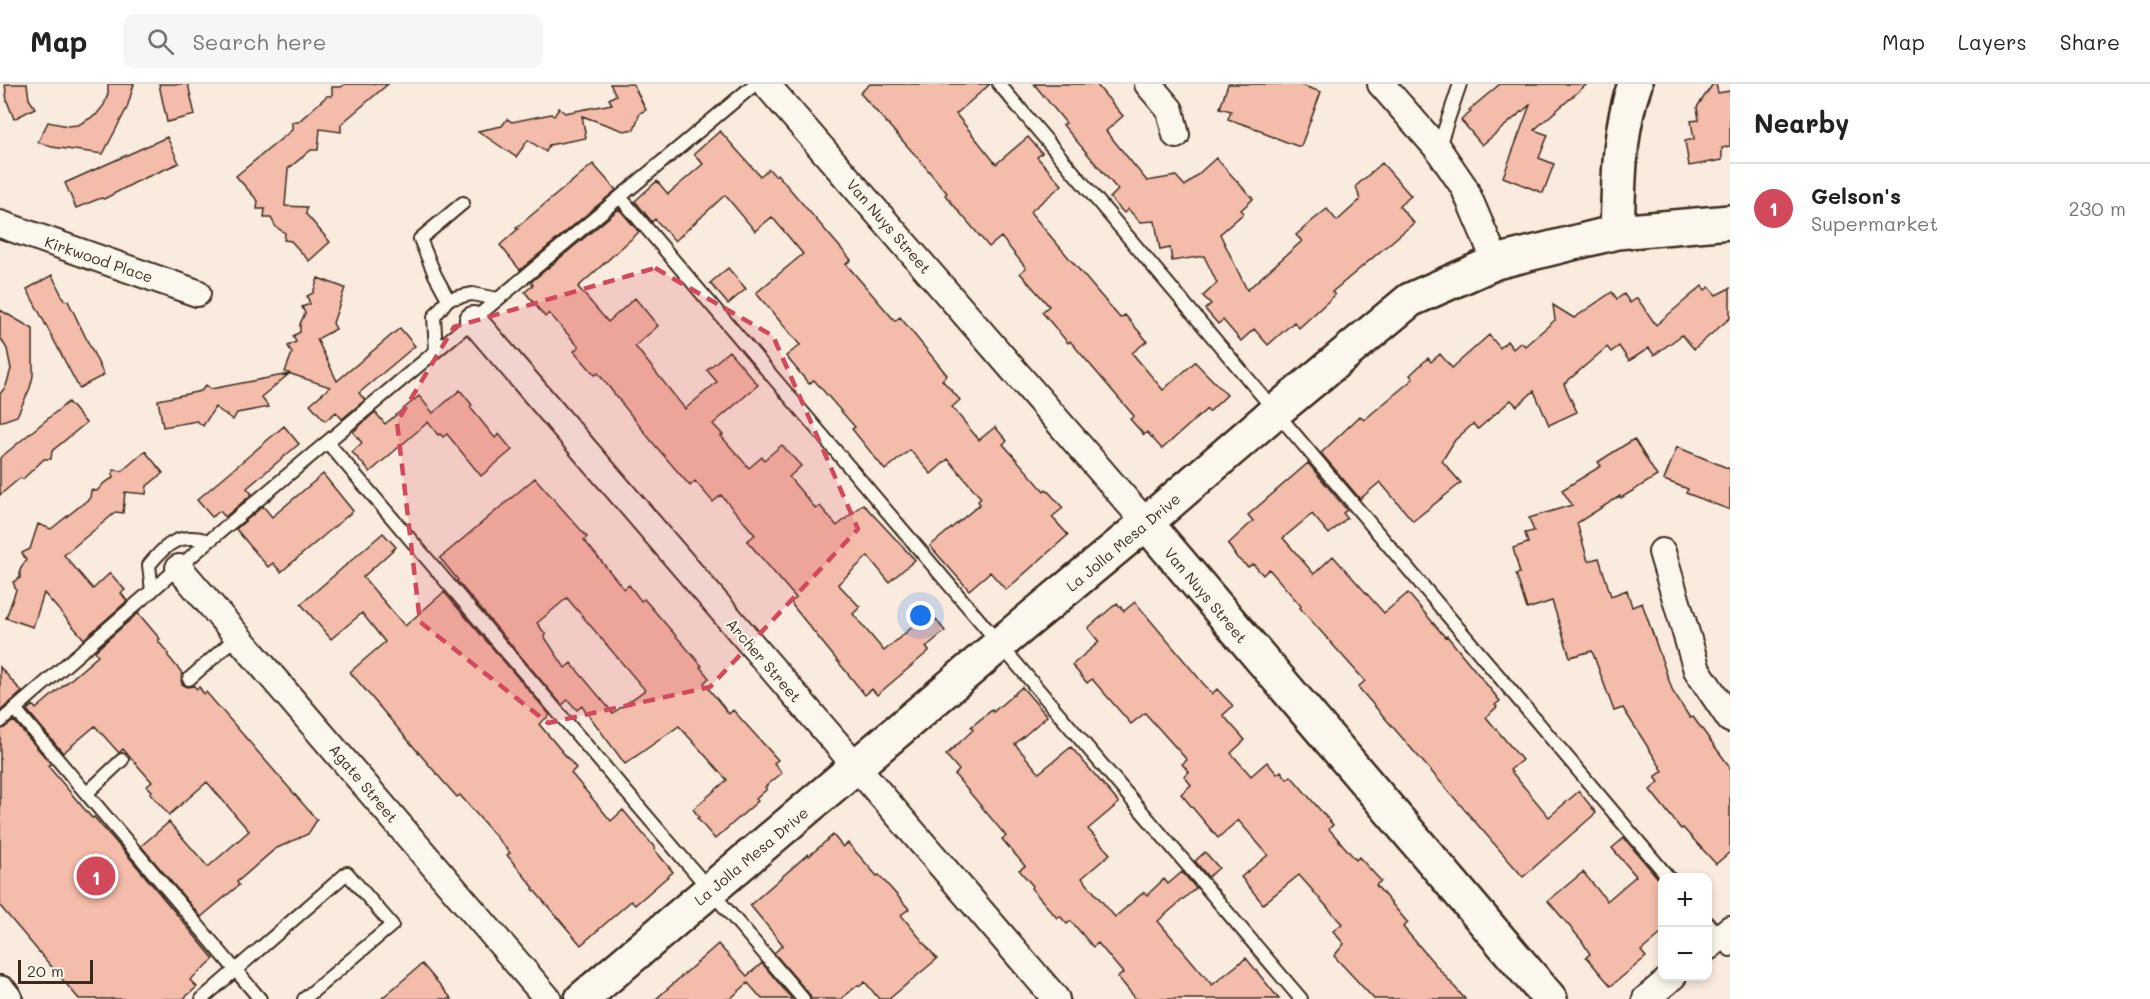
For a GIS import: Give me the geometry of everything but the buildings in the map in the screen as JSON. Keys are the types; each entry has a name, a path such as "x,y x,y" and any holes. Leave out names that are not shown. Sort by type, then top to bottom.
{"street":[{"name":"Van Nuys Street","path":"766,84 1146,523 1550,999"},
{"path":"1148,84 1170,110 1176,135"},
{"path":"1381,84 1438,149 1464,187 1496,262"},
{"path":"1617,232 1619,164 1627,105 1635,84"},
{"name":"La Jolla Mesa Drive","path":"582,999 1410,300 1496,262 1617,232 1730,222"},
{"name":"Kirkwood Place","path":"0,224 197,293"},
{"name":"Archer Street","path":"473,320 1056,999"},
{"path":"1662,552 1698,670 1730,719"},
{"name":"Agate Street","path":"179,568 548,999"},
{"path":"1646,999 1667,981"},
{"path":"0,993 5,999"}],"lane":[{"path":"0,722 209,540 328,443 755,84"},
{"path":"999,84 1664,873"},
{"path":"1438,149 1460,84"},
{"path":"620,197 1301,999"},
{"path":"448,299 420,238 463,203"},
{"path":"436,351 434,317 448,299 472,294 498,299"},
{"path":"328,443 803,999"},
{"path":"152,591 150,565 164,546 186,537 209,540"},
{"path":"189,679 238,636"},
{"path":"15,709 260,999"},
{"path":"87,793 122,760"},
{"path":"202,999 347,873 392,925 304,999"}],"highlighted area":[{"path":"655,268 773,336 858,529 710,687 548,723 420,622 397,422 454,327"}],"place":[{"name":"Gelson's","path":"96,876"}]}
